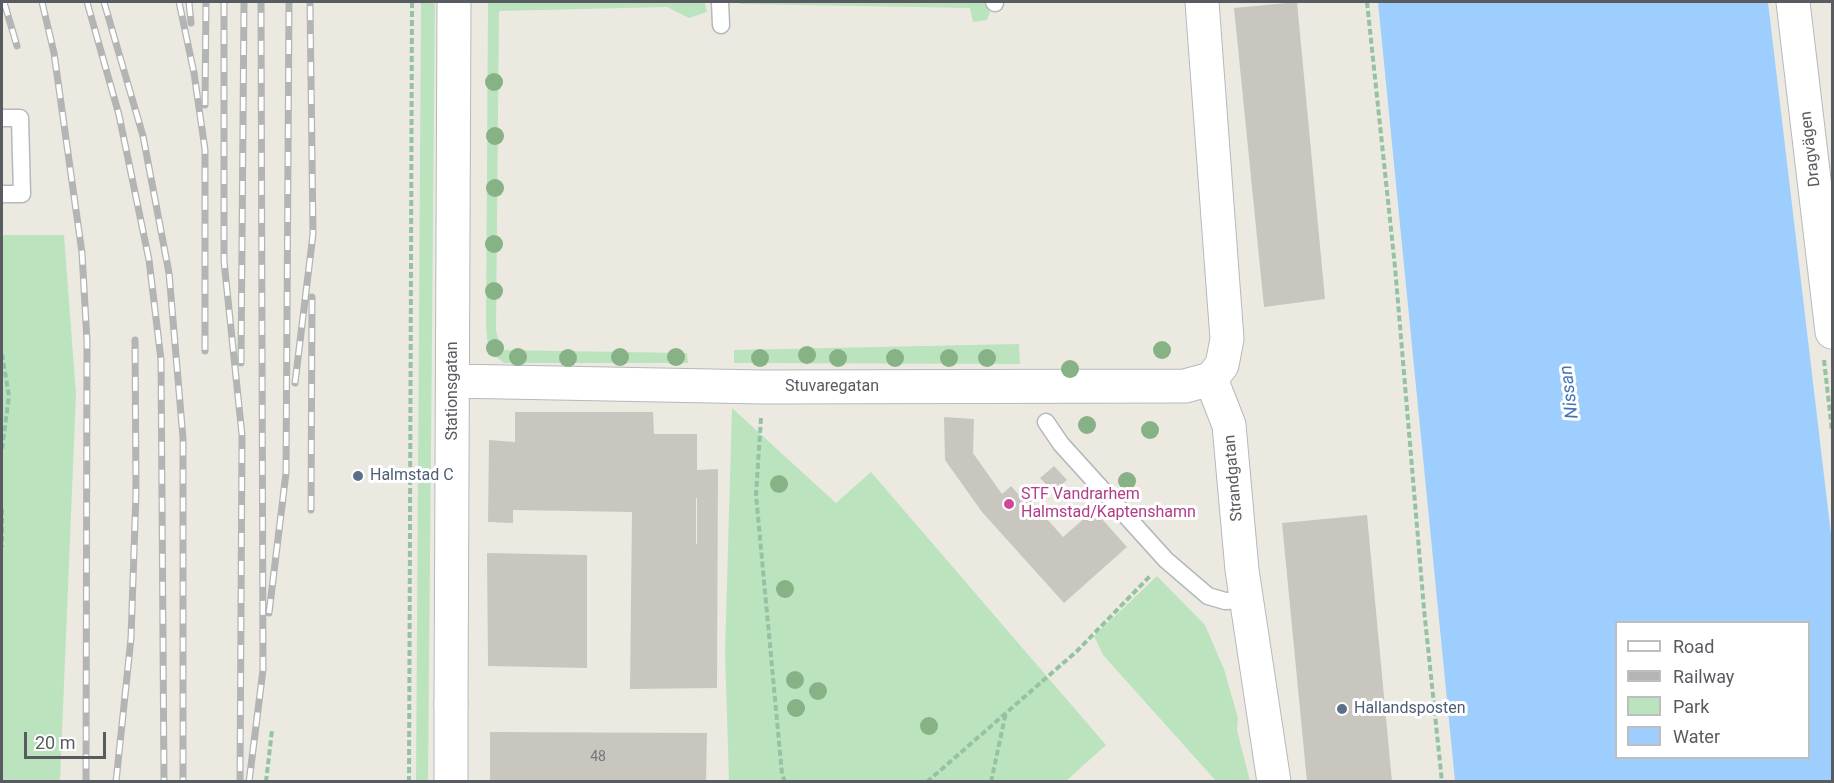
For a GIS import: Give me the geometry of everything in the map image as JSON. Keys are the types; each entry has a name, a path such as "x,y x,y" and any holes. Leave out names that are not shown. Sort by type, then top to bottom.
{"street":[{"name":"Stationsgatan","path":"451,782 454,2"},
{"path":"1202,2 1227,339 1222,365 1211,379"},
{"name":"Dragvägen","path":"1793,2 1833,332"},
{"name":"Stuvaregatan","path":"453,381 763,387 1114,378 1185,386 1211,379"},
{"name":"Strandgatan","path":"1211,379 1229,425 1246,600 1274,782"}],"lane":[{"path":"720,2 721,25"},
{"path":"2,118 20,118 22,194 2,194"},
{"path":"1046,422 1061,444 1166,560 1208,596 1225,601 1246,600"}],"path":[{"path":"409,782 412,2"},
{"path":"1367,2 1395,267 1424,609 1442,782"},
{"path":"2,354 9,396 2,449"},
{"path":"763,387 756,495 782,774 785,782"},
{"path":"2,509 2,547"},
{"path":"927,782 1077,651 1166,560"},
{"path":"991,782 1006,712"},
{"path":"266,782 272,730"}],"green space":[{"path":"421,2 435,2 428,782 416,781"},
{"path":"488,2 705,2 707,12 689,18 667,7 499,11 496,330 501,350 687,353 688,363 504,363 492,354 488,346 486,328"},
{"path":"740,2 985,2 990,12 987,20 973,22 970,8 740,4"},
{"path":"2,235 64,235 76,394 60,781 2,781"},
{"path":"1019,344 1020,364 734,363 734,350"},
{"path":"732,408 836,503 871,472 1106,745 1066,781 729,781 725,653"},
{"path":"1157,576 1205,625 1224,669 1238,718 1237,730 1250,781 1216,781 1103,655 1094,636"}],"water":[{"name":"Nissan","path":"1378,2 1768,2 1832,543 1832,781 1455,781"}],"building":[{"path":"1297,2 1325,299 1264,307 1234,8"},
{"path":"515,412 653,412 654,434 697,434 697,470 718,469 717,688 630,689 632,512 513,510 513,523 488,522 489,440 515,442","holes":["696,498 697,544 696,544"]},
{"path":"944,417 974,419 973,453 1002,494 1011,486 1020,496 1024,493 1063,537 1094,510 1127,547 1064,603 982,512 945,460"},
{"path":"1054,466 1067,480 1053,492 1040,478"},
{"name":"Hallandsposten","path":"1367,515 1392,782 1307,782 1282,523"},
{"path":"487,553 587,555 587,668 488,666"},
{"path":"490,732 707,733 706,782 490,782"}],"railway":[{"path":"4,2 17,46"},
{"path":"42,2 54,53 82,253 87,341 86,782"},
{"path":"87,2 119,115 149,260 161,360 164,782"},
{"path":"104,2 143,136 169,273 183,438 183,782"},
{"path":"179,2 194,73 205,150 205,351"},
{"path":"189,2 191,23"},
{"path":"205,105 206,2"},
{"path":"224,2 224,261 242,435 240,782"},
{"path":"241,363 244,2"},
{"path":"249,782 263,670 261,2"},
{"path":"269,613 286,473 289,2"},
{"path":"295,383 313,234 310,2"},
{"path":"311,510 312,297"},
{"path":"116,782 131,638 136,493 135,340"}],"place":[{"name":"Halmstad C","path":"358,476"},
{"name":"STF Vandrarhem Halmstad/Kaptenshamn","path":"1009,504"},
{"name":"Hallandsposten","path":"1342,709"}]}
